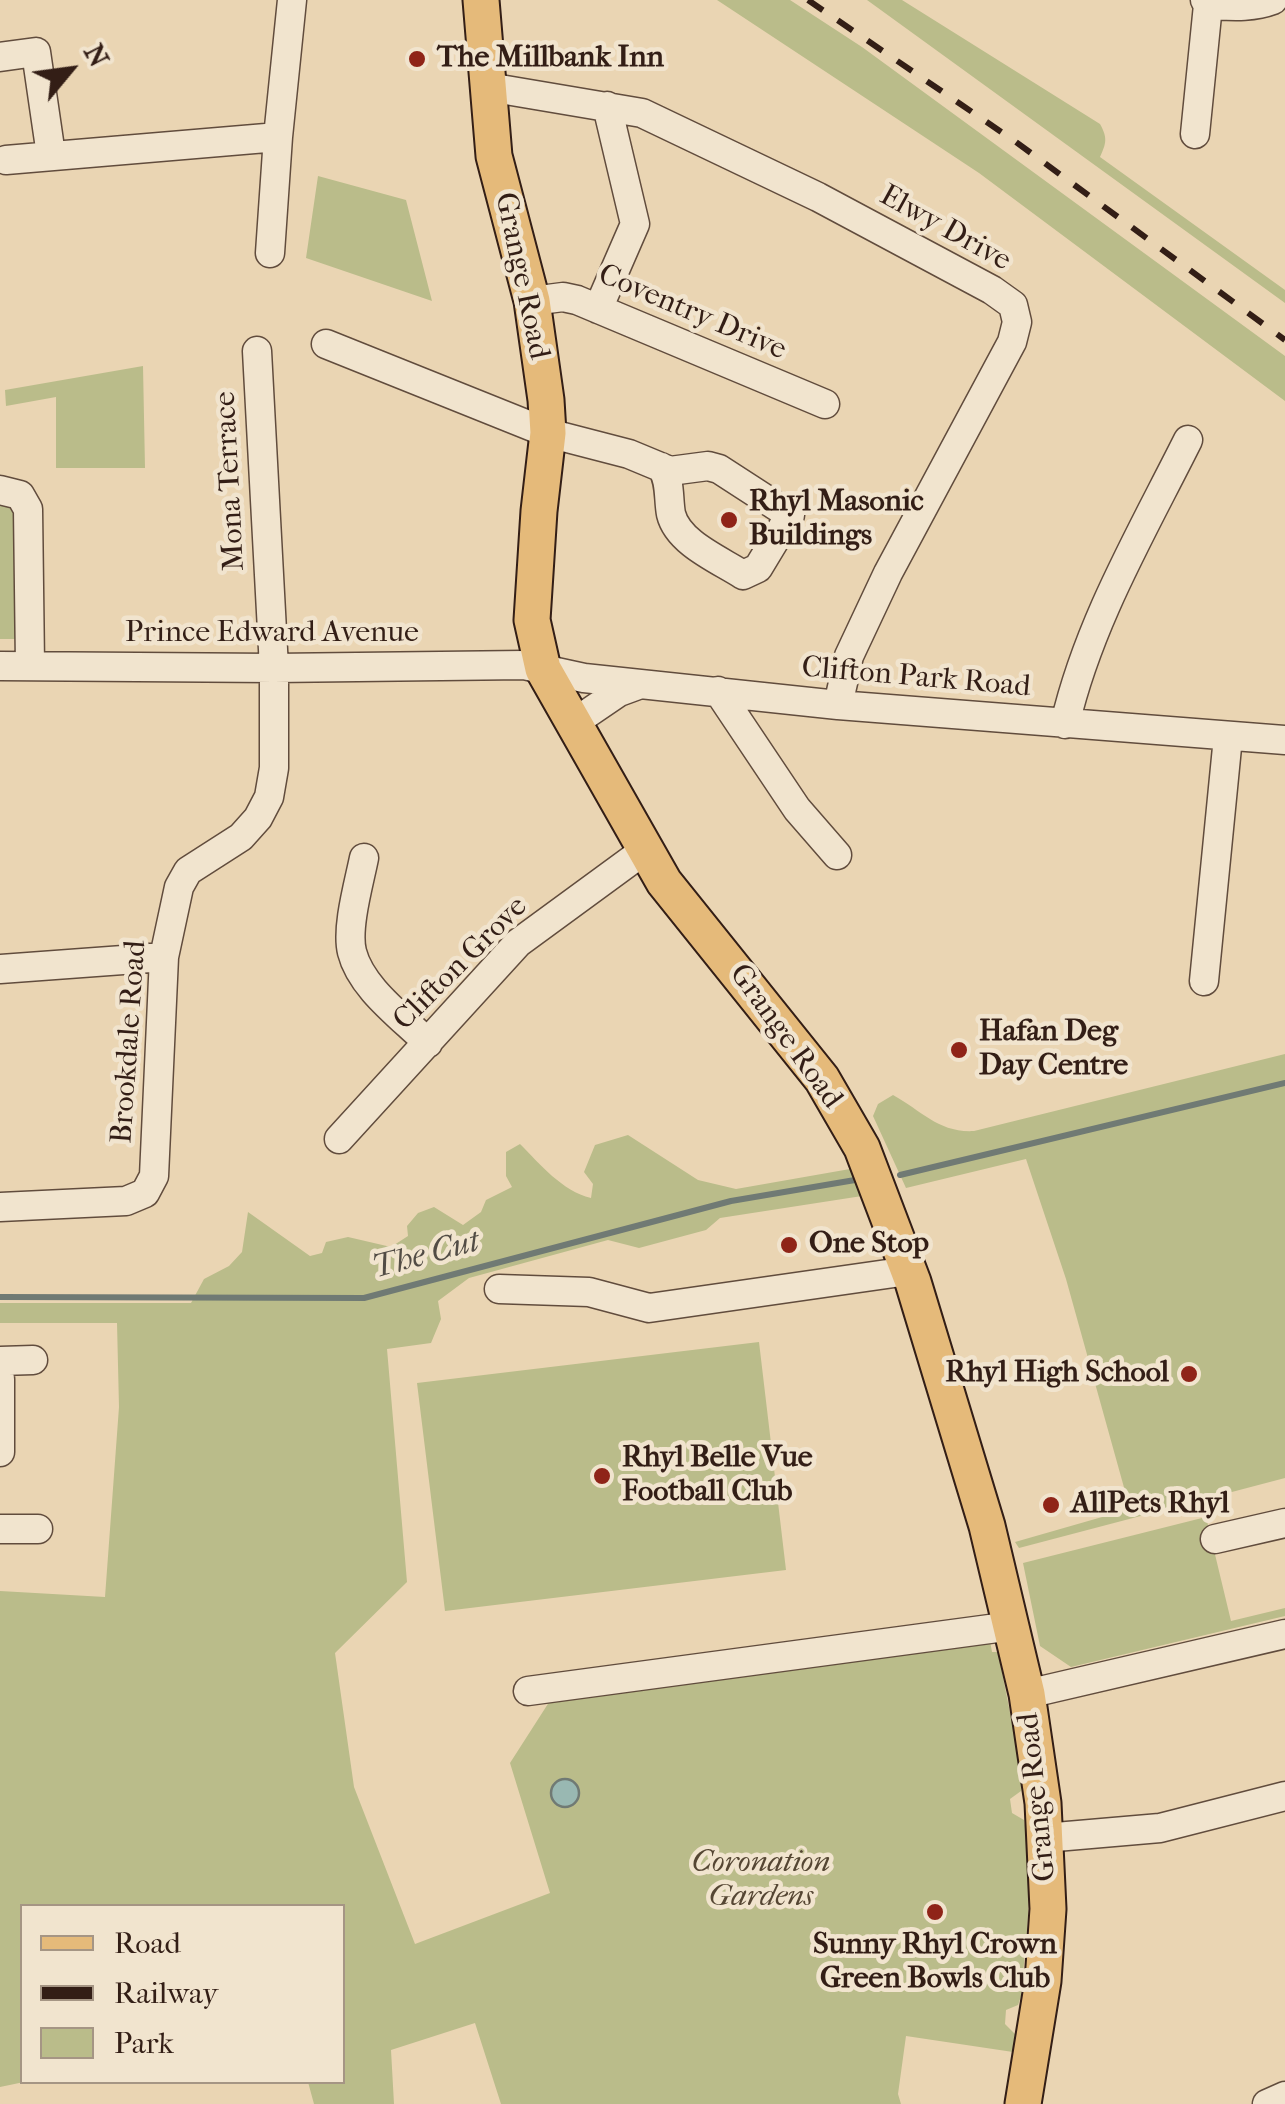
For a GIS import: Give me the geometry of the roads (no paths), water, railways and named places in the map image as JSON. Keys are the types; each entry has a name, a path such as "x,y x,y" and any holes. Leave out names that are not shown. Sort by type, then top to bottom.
{"main road":[{"name":"Grange Road","path":"481,0 494,156 532,302 548,433 532,620 543,668 664,882 822,1079 862,1148 908,1271 987,1526 1027,1694 1044,1838 1048,1909 1043,1981 1023,2104"}],"street":[{"path":"270,253 292,0"},
{"path":"1195,134 1206,2 1254,6 1273,0"},
{"path":"0,57 36,52 51,155"},
{"name":"Elwy Drive","path":"488,87 642,113 818,197 1013,304 1017,322 1012,342 888,573 849,656 838,705"},
{"path":"598,309 635,224 608,106"},
{"path":"6,160 278,137"},
{"name":"Coventry Drive","path":"532,302 562,296 825,404"},
{"path":"326,344 548,433 629,454 670,470 718,468 794,508 758,568 743,575 674,540 666,474 661,467"},
{"name":"Mona Terrace","path":"257,351 274,668"},
{"path":"1066,724 1076,679 1096,628 1188,439"},
{"path":"0,490 20,495 28,510 30,666"},
{"name":"Prince Edward Avenue","path":"0,666 543,668"},
{"name":"Brookdale Road","path":"0,1206 126,1201 145,1193 154,1176 164,957 179,886 188,871 241,837 258,818 269,797 274,768 274,668"},
{"name":"Clifton Park Road","path":"543,668 584,678 838,705 1285,740"},
{"path":"572,724 601,702 639,684"},
{"path":"718,691 797,809 838,855"},
{"path":"1204,981 1228,737"},
{"name":"Clifton Grove","path":"339,1139 518,944 645,850"},
{"path":"364,858 350,934 351,950 368,982 428,1043"},
{"path":"0,969 164,957"},
{"path":"499,1289 589,1292 634,1306 672,1307 908,1271"},
{"path":"0,1361 33,1360"},
{"path":"0,1378 0,1452"},
{"path":"1214,1539 1285,1523"},
{"path":"0,1528 38,1528"},
{"path":"528,1692 1012,1626"},
{"path":"1027,1694 1285,1634"},
{"path":"1044,1838 1160,1828 1285,1796"},
{"path":"1266,2104 1285,2096"}],"water":[{"path":"565,1779 575,1783 579,1793 575,1803 565,1807 555,1803 551,1793 555,1783"}],"waterway":[{"name":"The Cut","path":"900,1175 1285,1083"},
{"name":"The Cut","path":"0,1297 364,1298 731,1201 855,1180"}],"railway":[{"path":"808,0 1016,142 1285,340"}],"place":[{"name":"The Millbank Inn","path":"417,59"},
{"name":"Rhyl Masonic Buildings","path":"729,520"},
{"name":"Hafan Deg Day Centre","path":"959,1050"},
{"name":"One Stop","path":"789,1245"},
{"name":"Rhyl High School","path":"1189,1374"},
{"name":"Rhyl Belle Vue Football Club","path":"602,1476"},
{"name":"AllPets Rhyl","path":"1051,1505"},
{"name":"Sunny Rhyl Crown Green Bowls Club","path":"935,1912"}],"park label":[{"name":"Coronation Gardens","path":"761,1881"}]}
